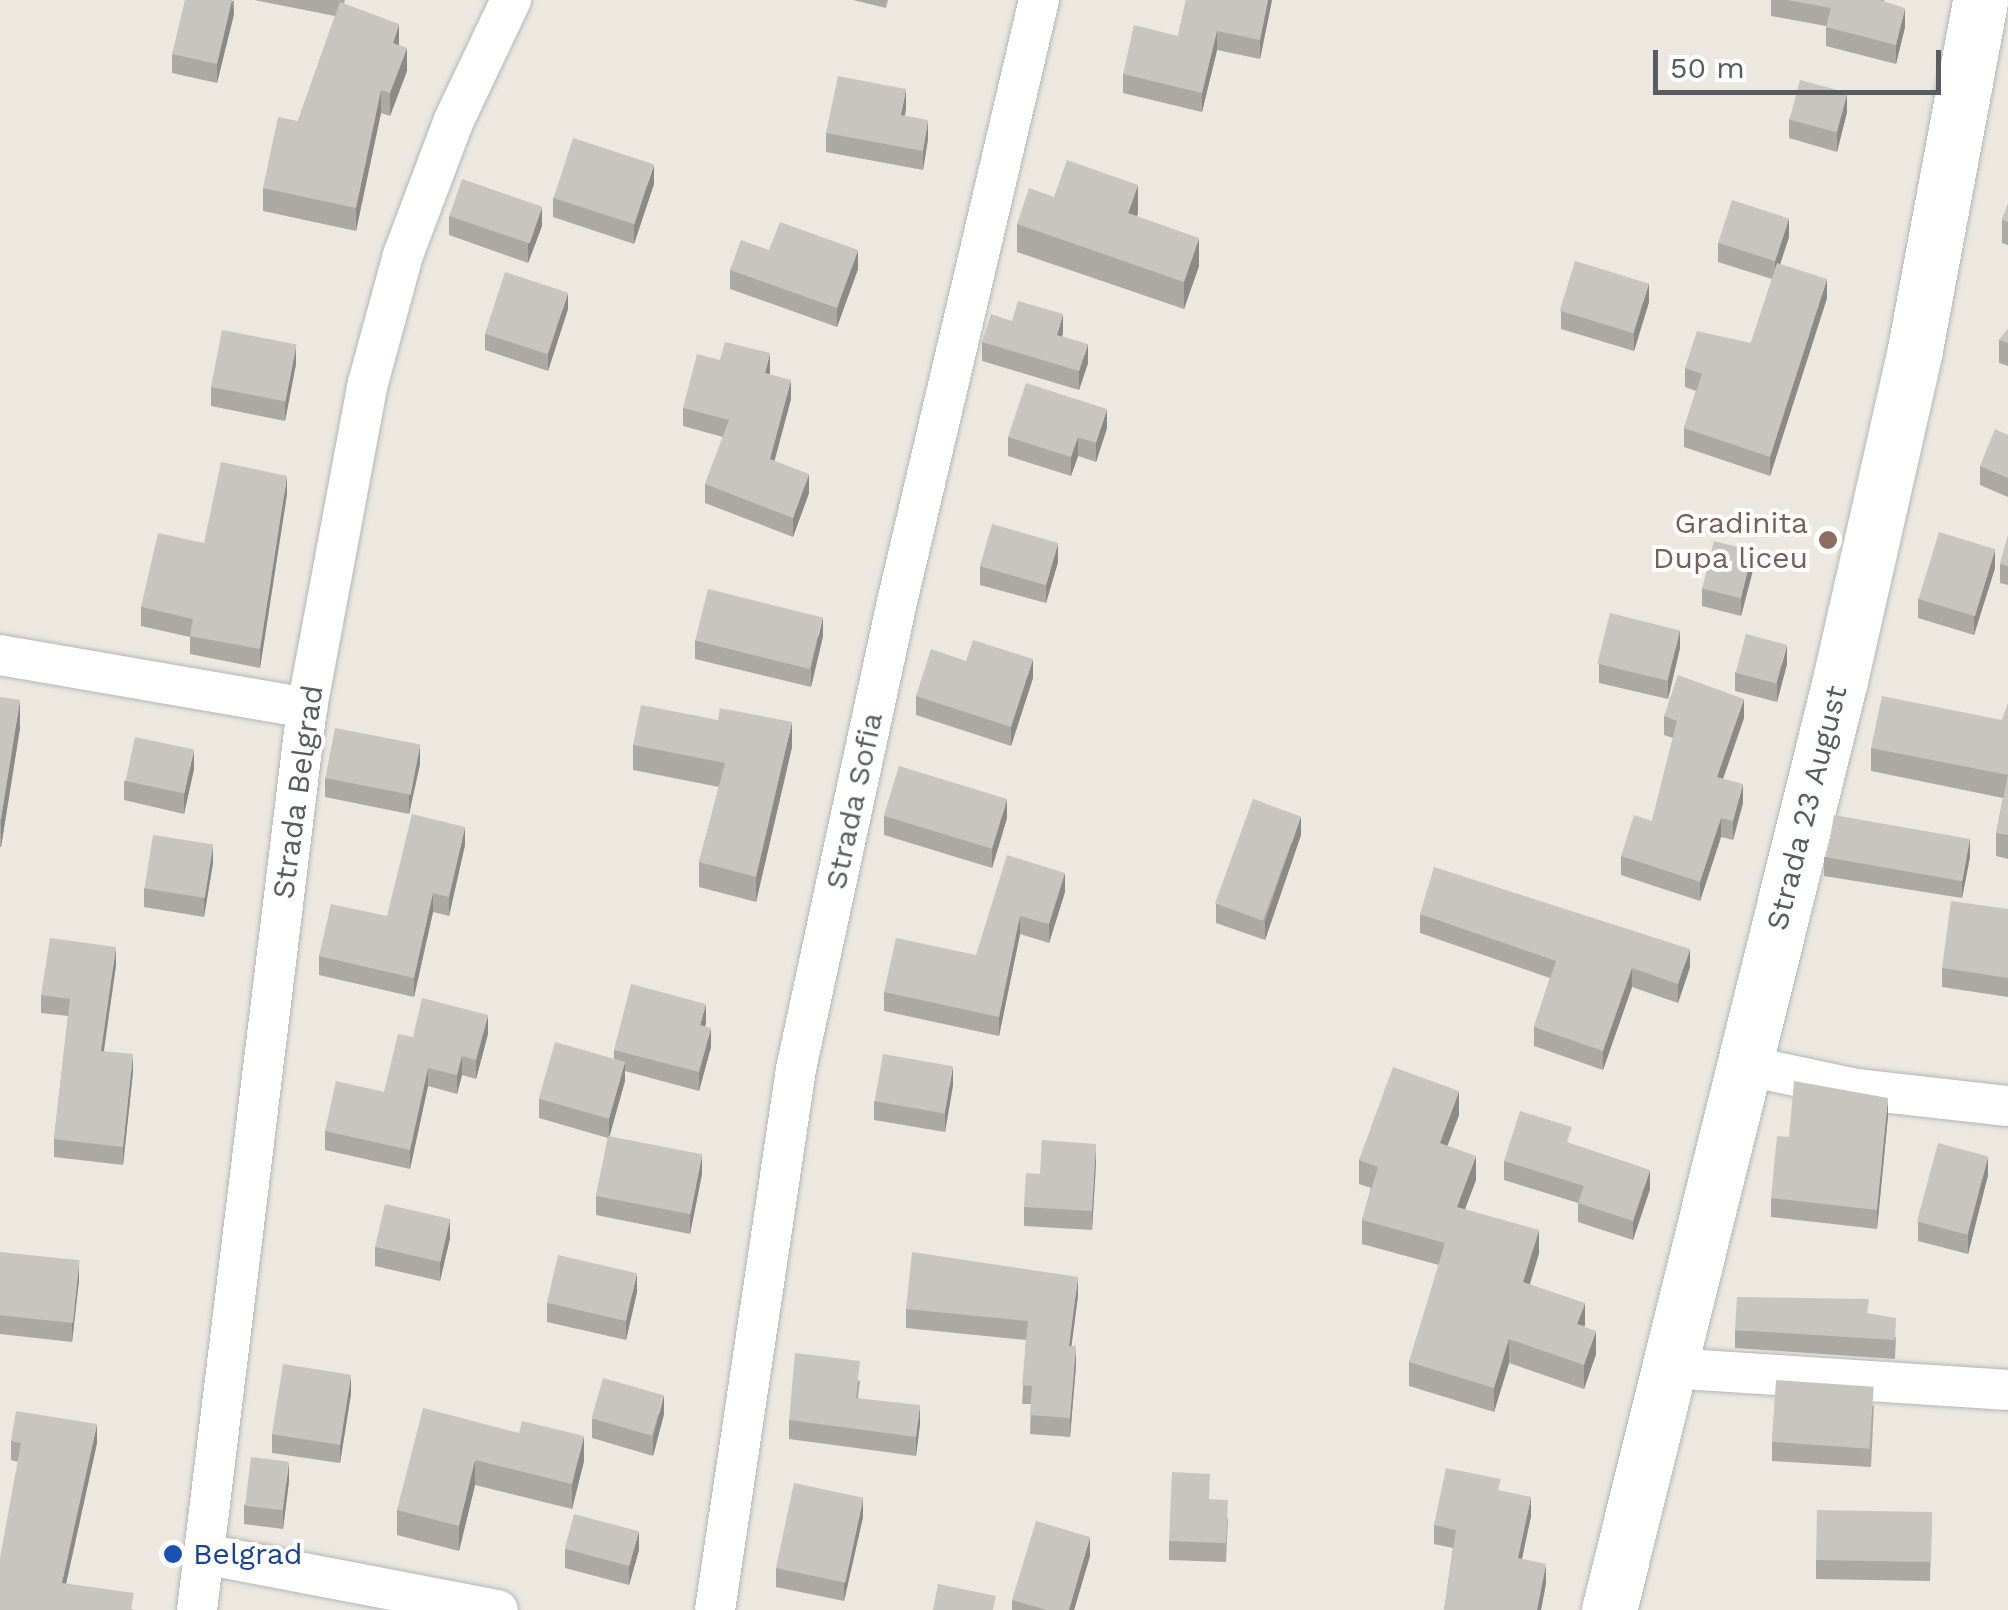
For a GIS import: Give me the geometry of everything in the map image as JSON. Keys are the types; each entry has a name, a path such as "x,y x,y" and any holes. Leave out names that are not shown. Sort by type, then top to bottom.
{"main road":[{"name":"Strada 23 August","path":"1609,1610 1910,368 1980,0"}],"street":[{"name":"Strada Belgrad","path":"197,1610 307,708 380,326 454,120 510,0"},
{"name":"Strada Sofia","path":"715,1610 796,1069 897,602 1040,0"},
{"path":"0,655 307,708"},
{"path":"1744,1065 1856,1089 2008,1106"},
{"path":"1669,1368 2008,1390"},
{"path":"204,1554 498,1610"}],"building":[{"path":"185,0 232,0 217,64 172,54"},
{"path":"1186,0 1268,0 1260,40 1217,31 1202,93 1123,74 1134,25 1178,36"},
{"path":"1787,0 1880,0 1905,8 1896,45 1826,27 1831,8"},
{"path":"340,2 399,24 393,43 407,48 390,93 381,90 356,208 263,188 278,117 298,121"},
{"path":"838,76 906,89 901,115 928,120 923,151 826,133"},
{"path":"1800,80 1847,93 1837,132 1789,120"},
{"path":"573,138 654,164 634,224 554,198"},
{"path":"1067,160 1138,185 1128,213 1199,238 1184,282 1017,224 1029,188 1054,197"},
{"path":"462,179 542,207 530,244 449,216"},
{"path":"1732,200 1789,219 1775,261 1718,243"},
{"path":"780,222 858,250 837,308 730,270 741,240 769,250"},
{"path":"1575,261 1649,284 1633,333 1560,311"},
{"path":"1777,263 1827,279 1770,457 1684,428 1702,374 1685,368 1697,331 1751,343"},
{"path":"505,272 568,292 548,354 485,334"},
{"path":"1018,301 1063,314 1057,335 1088,344 1079,371 982,342 991,314 1012,321"},
{"path":"2008,329 2008,343 1999,340"},
{"path":"222,330 297,345 286,401 211,387"},
{"path":"725,342 770,353 765,373 791,380 770,459 809,474 793,518 705,484 729,420 683,408 697,354 720,360"},
{"path":"1026,383 1107,409 1096,443 1078,437 1071,457 1008,437"},
{"path":"1995,429 2008,435 2008,478 1980,466"},
{"path":"221,462 287,476 260,649 190,636 193,619 141,607 158,533 204,543"},
{"path":"992,524 1058,543 1046,585 980,566"},
{"path":"1939,532 1995,549 1975,616 1919,599"},
{"path":"2008,536 2008,566 2000,564"},
{"path":"1714,541 1753,551 1741,598 1702,589"},
{"path":"708,589 822,618 810,669 695,640"},
{"path":"1610,613 1680,630 1667,681 1597,663"},
{"path":"1746,634 1787,645 1776,684 1736,673"},
{"path":"973,640 1033,659 1011,727 916,696 931,649 966,661"},
{"path":"1678,675 1744,699 1717,777 1743,784 1733,821 1721,818 1700,882 1621,856 1634,815 1652,821 1677,721 1664,716"},
{"path":"1882,696 2002,720 2008,704 2008,775 1871,748"},
{"path":"0,697 20,700 1,819 0,819"},
{"path":"641,705 718,720 720,708 792,722 756,877 699,862 725,763 633,745"},
{"path":"335,728 420,745 411,795 325,778"},
{"path":"135,737 194,749 184,793 126,781"},
{"path":"899,766 1007,799 992,849 884,816"},
{"path":"2008,775 2008,835 1996,833"},
{"path":"1253,799 1301,816 1263,921 1215,903"},
{"path":"412,814 465,827 449,897 433,893 414,978 319,956 331,904 387,916"},
{"path":"1834,815 1970,839 1962,881 1827,857"},
{"path":"153,835 213,845 205,898 145,888"},
{"path":"1007,855 1065,873 1049,924 1020,916 999,1017 884,992 896,938 976,955"},
{"path":"1434,867 1690,949 1678,984 1632,968 1603,1051 1534,1027 1556,961 1420,914"},
{"path":"1951,901 2008,909 2008,978 1942,968"},
{"path":"50,938 116,947 101,1051 133,1054 123,1147 54,1139 70,999 41,995"},
{"path":"631,984 706,1004 700,1025 711,1028 699,1072 614,1050"},
{"path":"422,998 488,1015 476,1060 462,1056 457,1075 428,1068 410,1150 325,1131 336,1081 384,1092 398,1034 413,1037"},
{"path":"555,1042 625,1062 609,1119 539,1099"},
{"path":"883,1054 953,1066 945,1114 875,1101"},
{"path":"1393,1067 1459,1091 1440,1143 1476,1156 1457,1207 1539,1230 1523,1282 1585,1303 1577,1324 1596,1331 1584,1365 1509,1339 1494,1388 1409,1362 1445,1243 1362,1220 1378,1167 1359,1160"},
{"path":"1794,1081 1888,1098 1877,1210 1771,1198 1777,1136 1789,1137"},
{"path":"1520,1111 1572,1127 1567,1142 1650,1170 1633,1221 1578,1203 1584,1186 1504,1161"},
{"path":"608,1136 702,1154 691,1214 596,1196"},
{"path":"1042,1140 1096,1144 1092,1211 1024,1207 1026,1173 1040,1174"},
{"path":"1938,1143 1988,1156 1967,1235 1917,1221"},
{"path":"385,1204 450,1219 440,1262 375,1247"},
{"path":"0,1252 80,1260 73,1323 0,1315"},
{"path":"912,1252 1078,1277 1069,1346 1076,1346 1070,1418 1030,1415 1032,1386 1022,1385 1028,1321 906,1309"},
{"path":"558,1255 637,1273 626,1321 547,1303"},
{"path":"1737,1297 1869,1299 1867,1313 1896,1318 1895,1340 1735,1330"},
{"path":"795,1353 860,1361 856,1398 920,1405 916,1437 789,1420"},
{"path":"283,1364 351,1375 340,1445 272,1434"},
{"path":"603,1378 664,1395 652,1436 591,1418"},
{"path":"1776,1380 1874,1387 1869,1449 1772,1442"},
{"path":"423,1408 519,1433 522,1421 584,1436 572,1484 475,1460 459,1526 397,1510"},
{"path":"16,1411 97,1424 62,1583 134,1593 131,1610 0,1610 0,1558 21,1443 11,1441"},
{"path":"251,1457 289,1462 283,1510 245,1506"},
{"path":"1446,1468 1501,1479 1498,1490 1531,1497 1518,1558 1546,1564 1537,1610 1444,1610 1456,1530 1434,1525"},
{"path":"1172,1472 1210,1474 1209,1499 1228,1500 1226,1543 1169,1541"},
{"path":"794,1483 863,1498 845,1583 776,1568"},
{"path":"1817,1510 1932,1512 1931,1562 1816,1560"},
{"path":"574,1514 639,1531 629,1566 565,1549"},
{"path":"1036,1521 1090,1537 1069,1610 1047,1610 1012,1600"},
{"path":"938,1584 996,1596 993,1610 933,1610"}],"place":[{"name":"Gradinita Dupa liceu","path":"1828,540"},
{"name":"Belgrad","path":"173,1554"}]}
